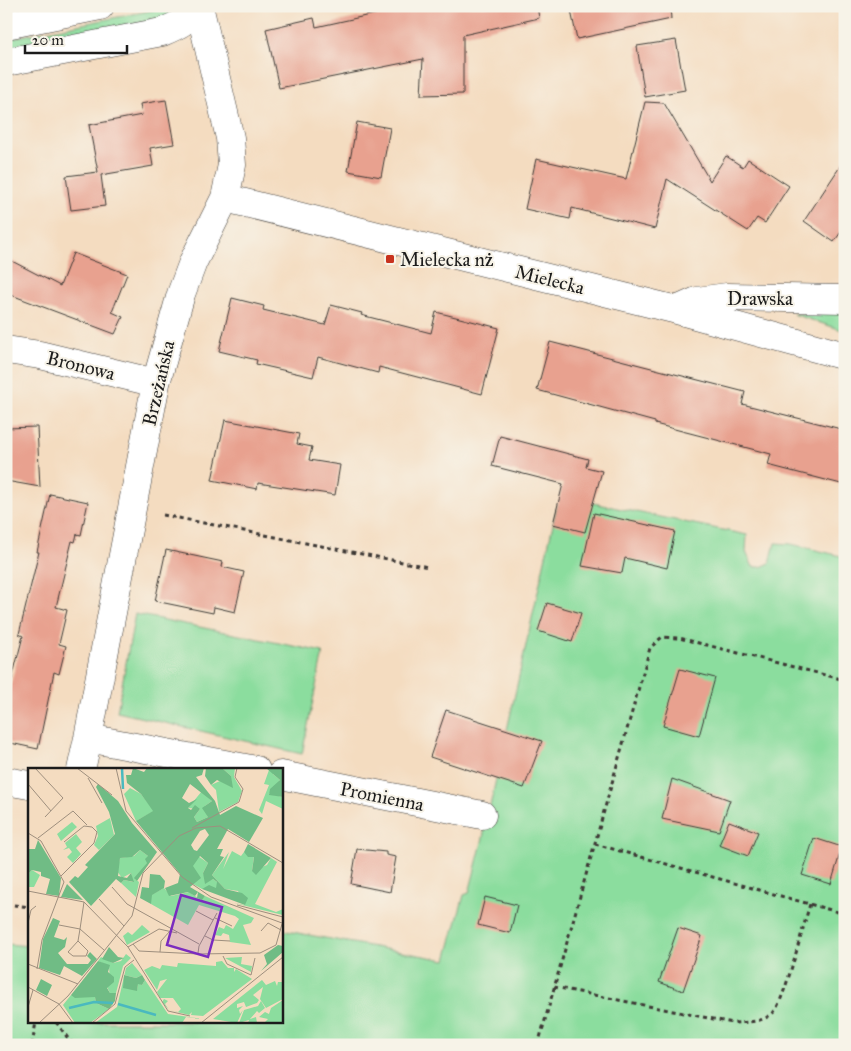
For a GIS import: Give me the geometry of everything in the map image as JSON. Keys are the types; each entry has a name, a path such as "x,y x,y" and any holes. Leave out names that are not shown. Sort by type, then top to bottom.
{"street":[{"path":"6,25 100,6"},
{"path":"6,62 162,32 179,26 190,17 198,6"},
{"name":"Brzeżańska","path":"81,768 156,383 181,294 193,262 225,198 232,165 230,138 198,6"},
{"name":"Mielecka","path":"225,198 677,310 845,356"},
{"name":"Drawska","path":"677,310 697,301 727,297 845,299"},
{"name":"Bronowa","path":"6,350 40,355 156,383"},
{"path":"88,738 246,768"},
{"name":"Promienna","path":"282,776 482,815"},
{"path":"6,781 28,785"}],"path":[{"path":"132,508 428,567"},
{"path":"538,1045 650,648 662,636 679,638 845,680"},
{"path":"595,844 845,914"},
{"path":"6,904 28,908"},
{"path":"554,987 733,1023 759,1021 774,1013 782,997 810,904"},
{"path":"32,1045 36,1024"},
{"path":"57,1024 70,1041 76,1045"}],"green space":[{"path":"164,8 171,10 171,17 6,51 6,39"},
{"path":"845,313 845,331 793,314"},
{"path":"588,502 747,535 746,552 753,567 761,567 770,563 775,543 791,544 845,557 845,1045 6,1045 6,944 28,946 28,1024 282,1024 282,930 446,960 464,895 469,893 482,842 557,506"},
{"path":"135,614 323,652 302,754 117,712"}],"building":[{"path":"378,6 537,6 539,18 463,35 463,94 421,95 423,59 279,88 266,29 314,18 316,27 379,13"},
{"path":"570,6 670,6 671,19 577,39"},
{"path":"676,40 685,90 645,97 637,46"},
{"path":"166,100 174,144 150,148 153,166 101,175 105,206 71,210 66,176 98,172 89,125 142,115 140,104"},
{"path":"645,102 664,103 710,181 726,156 743,167 748,159 789,186 765,223 757,218 748,231 667,179 655,229 572,208 570,219 525,209 536,159 626,179"},
{"path":"357,122 390,128 381,177 348,171"},
{"path":"845,159 845,226 834,242 804,221"},
{"path":"73,253 127,274 112,312 123,317 115,334 6,293 6,258 60,286"},
{"path":"232,298 264,306 263,310 325,325 331,305 362,313 361,315 431,333 436,312 499,328 482,394 379,367 378,373 318,357 313,377 256,364 257,360 219,351"},
{"path":"550,342 745,392 742,404 845,430 845,485 768,465 771,454 655,424 655,422 537,390"},
{"path":"225,420 299,434 297,444 312,447 309,460 340,465 335,495 258,483 257,489 212,480"},
{"path":"37,427 40,487 6,481 6,428"},
{"path":"500,436 588,459 586,467 602,471 585,532 553,524 563,484 492,466"},
{"path":"50,494 88,502 81,535 77,534 75,542 72,541 56,607 67,610 59,644 66,646 59,674 54,672 38,749 6,742 6,702 23,636 19,634 39,552 37,552"},
{"path":"594,513 675,531 667,568 625,558 622,573 582,566"},
{"path":"166,550 223,562 222,567 244,572 235,612 214,607 213,613 155,601"},
{"path":"547,603 581,613 572,642 538,631"},
{"path":"680,669 715,678 699,736 663,726"},
{"path":"446,710 542,741 524,788 430,757"},
{"path":"672,779 730,800 719,831 662,819"},
{"path":"729,821 758,832 748,856 719,845"},
{"path":"814,838 842,847 831,884 802,875"},
{"path":"357,849 386,852 386,855 396,857 390,892 351,884"},
{"path":"485,897 517,905 510,933 478,925"},
{"path":"678,928 702,936 683,991 659,982"}],"place":[{"name":"Mielecka nż","path":"390,259"}]}
